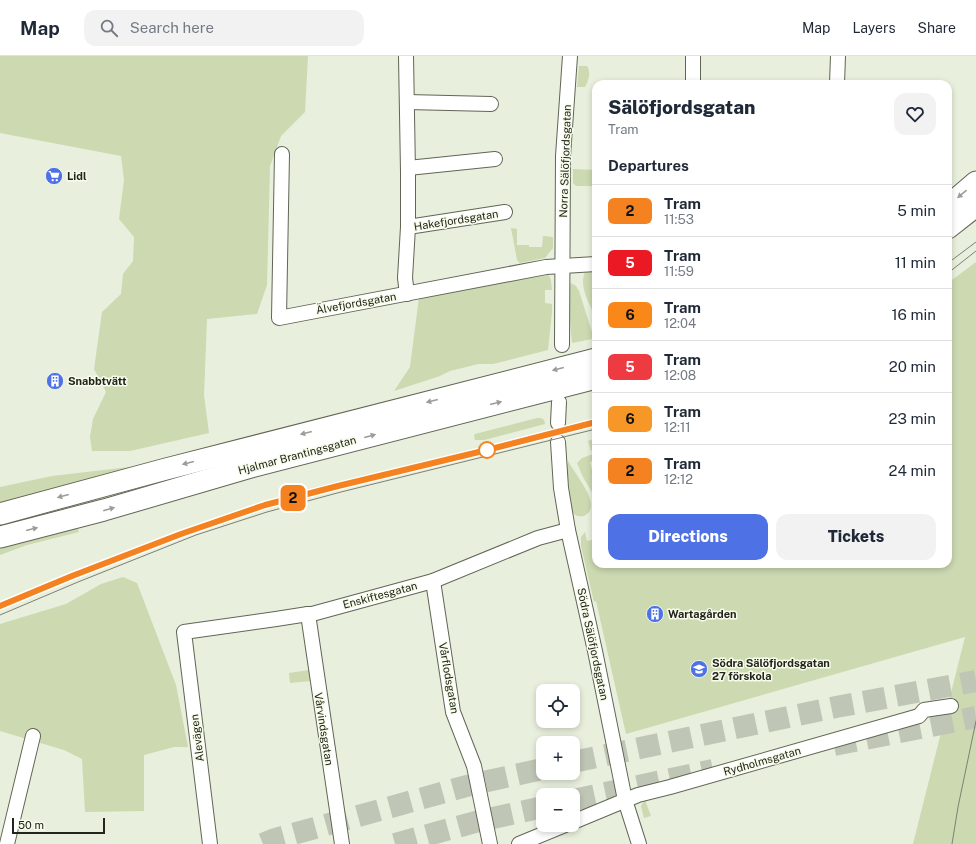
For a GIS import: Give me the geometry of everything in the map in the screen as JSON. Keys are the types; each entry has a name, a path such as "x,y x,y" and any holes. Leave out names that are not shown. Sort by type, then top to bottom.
{"main road":[{"path":"952,203 976,182"},
{"path":"952,225 976,206"},
{"name":"Hjalmar Brantingsgatan","path":"0,514 166,468 592,360"},
{"name":"Hjalmar Brantingsgatan","path":"2,538 258,465 592,379"}],"street":[{"name":"Hakefjordsgatan","path":"406,56 408,227 405,278 407,294"},
{"name":"Norra Sälöfjordsgatan","path":"563,266 563,156 570,56"},
{"path":"693,56 693,80"},
{"path":"837,80 838,56"},
{"path":"407,102 491,104"},
{"name":"Älvefjordsgatan","path":"282,154 279,318 546,267 592,264"},
{"path":"408,168 495,159"},
{"name":"Hakefjordsgatan","path":"408,227 505,212"},
{"path":"562,345 563,266"},
{"path":"558,424 559,402"},
{"name":"Södra Sälöfjordsgatan","path":"558,442 561,488 568,530 594,646 625,800 639,844"},
{"name":"Enskiftesgatan","path":"184,632 312,614 433,580 538,538 568,530"},
{"name":"Vårflodsgatan","path":"433,580 453,712 474,766 490,844"},
{"name":"Vårvindsgatan","path":"308,614 342,844"},
{"name":"Alevägen","path":"184,632 210,844"},
{"name":"Rydholmsgatan","path":"580,819 638,795 919,716 924,710 951,706"},
{"path":"7,844 33,736"},
{"path":"519,844 549,832"}],"green space":[{"path":"0,56 308,56 305,112 281,136 270,166 267,285 257,314 207,319 204,395 209,433 130,451 92,451 90,437 93,419 106,392 94,369 102,312 121,294 123,274 133,261 134,237 119,219 124,180 121,156 0,133"},
{"path":"579,66 587,66 589,71 588,82 585,87 577,87"},
{"path":"573,169 592,170 592,186 576,186 573,183"},
{"path":"511,228 517,229 517,245 542,247 543,236 553,237 553,248 545,258 520,263 517,260"},
{"path":"976,262 976,844 913,844 965,637 626,734 596,601 594,602 581,546 581,537 585,532 587,541 592,540 592,568 952,568 952,280"},
{"path":"592,269 592,310 583,283 586,270"},
{"path":"544,272 550,277 552,290 545,290 545,303 552,304 548,350 493,364 478,364 450,371 440,376 394,391 410,367 419,297"},
{"path":"571,283 576,286 579,291 592,332 592,339 572,343 569,304"},
{"path":"537,418 544,420 545,424 484,440 475,440 475,434"},
{"path":"592,440 591,451 588,441"},
{"path":"592,454 592,461 590,462 592,470 592,492 577,463 582,458"},
{"path":"568,461 586,489 591,501 590,511 584,516 576,515 570,508 566,472"},
{"path":"138,466 0,503 0,487 52,476"},
{"path":"77,526 79,532 27,545 0,555 0,548 11,543"},
{"path":"123,577 137,583 176,685 188,747 174,747 144,755 144,811 85,812 82,759 64,750 0,731 0,624 66,604 101,584"},
{"path":"309,670 311,681 290,683 289,673"},
{"path":"645,800 651,816 644,818 641,806"}],"tunnel":[{"path":"580,761 836,707 976,681"},
{"path":"834,745 976,717"},
{"path":"580,798 713,770"},
{"path":"263,844 275,839 474,784 536,771"},
{"path":"395,844 479,821 536,809"}],"tram line":[{"path":"952,260 976,242"},
{"path":"952,270 976,251"},
{"path":"488,450 592,423"},
{"name":"2","path":"0,606 72,576 194,529 265,505 592,423"},
{"path":"0,615 196,535 267,512 341,492 592,430"},
{"path":"0,607 72,576 194,529 265,505 338,485 449,459"},
{"path":"952,844 976,721"}],"place":[{"name":"Lidl","path":"54,176"},
{"name":"Snabbtvätt","path":"55,381"},
{"name":"Wartagården","path":"655,614"},
{"name":"Södra Sälöfjordsgatan 27 förskola","path":"699,669"}]}
